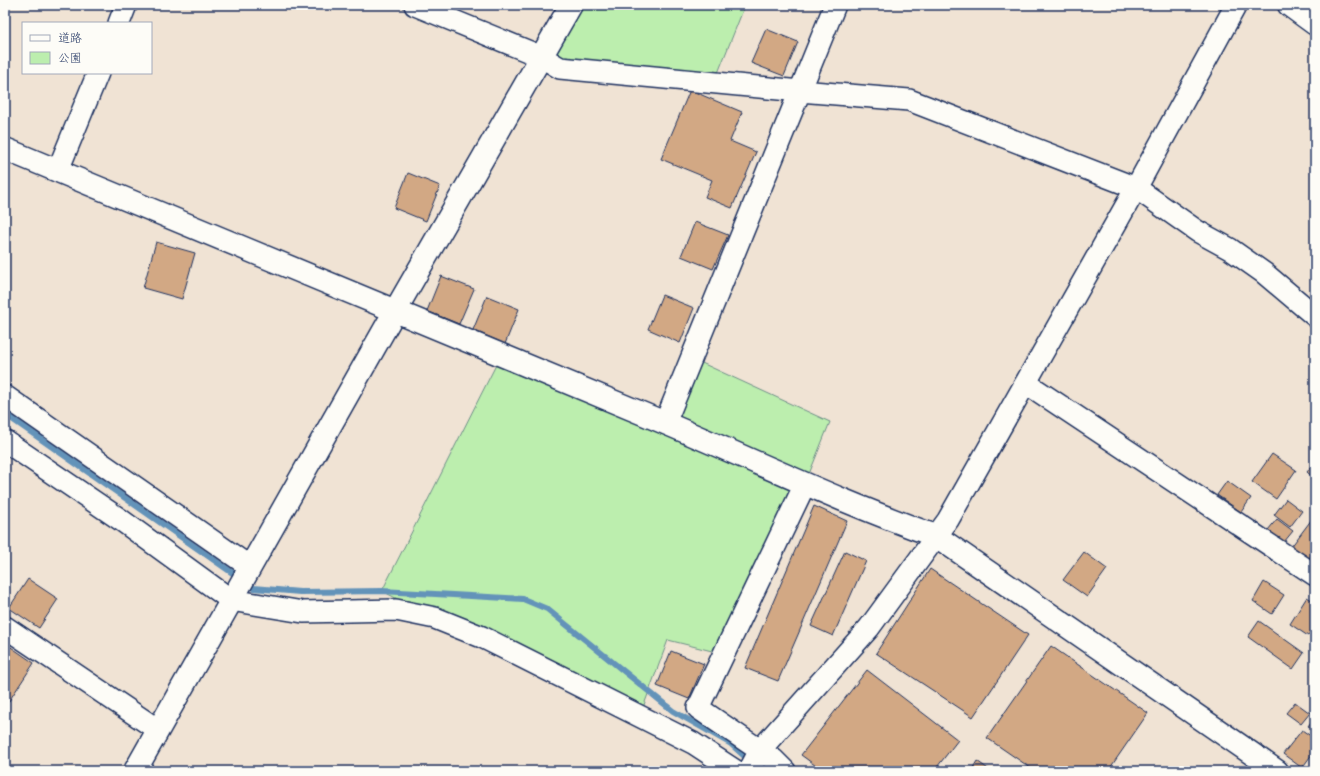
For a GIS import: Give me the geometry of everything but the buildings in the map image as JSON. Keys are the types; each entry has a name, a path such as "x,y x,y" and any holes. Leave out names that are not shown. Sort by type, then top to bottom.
{"street":[{"path":"118,22 126,5"},
{"path":"415,5 542,57 560,68 909,100 1136,188 1197,231 1230,249 1264,273 1315,316"},
{"path":"135,771 395,310 571,5"},
{"path":"665,423 835,5"},
{"path":"749,771 760,750 869,628 948,520 1136,188 1236,5"},
{"path":"1289,5 1315,24"},
{"path":"58,170 98,74"},
{"path":"5,148 665,423 805,484 902,524 936,536 1277,771"},
{"path":"1026,383 1315,575"},
{"path":"5,396 250,567"},
{"path":"5,441 121,520 231,600 303,612 396,610 435,618 482,637 694,743 736,771"},
{"path":"785,771 774,760 698,708 805,484"},
{"path":"5,627 158,730"}],"green space":[{"path":"573,5 745,5 714,83 545,59"},
{"path":"501,355 665,423 691,358 830,422 805,484 724,654 668,640 641,713 435,618 382,591"}],"waterway":[{"path":"5,414 254,588 300,592 382,591 523,599 547,609 673,711 731,744 761,771"}]}
